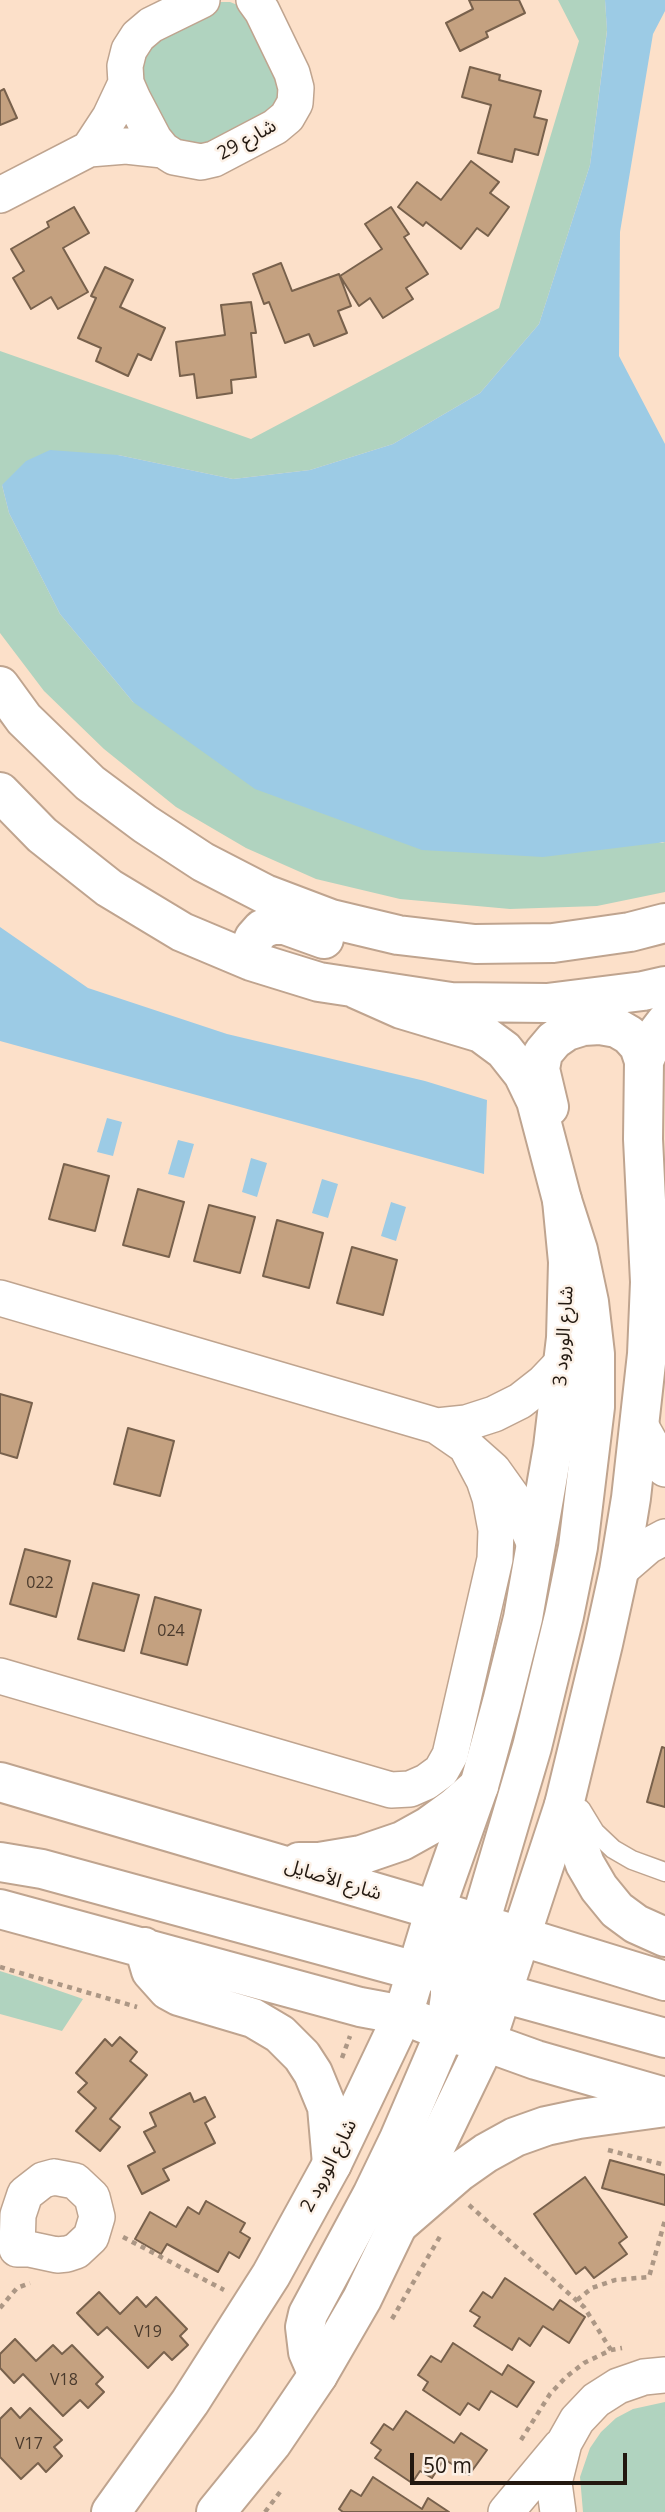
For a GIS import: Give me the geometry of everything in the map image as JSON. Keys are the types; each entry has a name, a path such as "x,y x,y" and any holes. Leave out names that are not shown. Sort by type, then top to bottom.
{"street":[{"name":"شارع 29","path":"89,149 110,117 126,83 127,58 138,36 151,25 202,0"},
{"name":"شارع 29","path":"0,195 89,149 126,146 163,150 188,161 201,162 214,159 275,127 287,117 295,103 296,88 292,72 254,0"},
{"path":"126,83 154,139 163,150"},
{"path":"0,686 24,719 90,783 204,862 265,894 317,914 398,935 475,944 553,943 630,933 665,923"},
{"path":"0,792 42,835 108,888 182,932 251,961 319,982 451,1002 547,1003 643,992 665,986"},
{"path":"251,961 250,949 254,938 262,929 273,925 285,925 309,935 354,943 398,935"},
{"name":"شارع الورود 3","path":"356,989 401,1009 481,1033 504,1051 523,1074 536,1101 562,1200 568,1262 564,1361 553,1447 523,1618 479,1786"},
{"path":"0,1909 360,2007 403,2015 459,1989 520,1938 566,1795 619,1571 640,1425 647,1354 650,1282 643,1139 654,1036 665,1023"},
{"path":"318,2375 312,2364 306,2340 307,2315 383,2173 459,1989 515,1809 551,1674 578,1547 595,1407 595,1354 589,1302 578,1250 562,1200 557,1145 540,1069 543,1053 554,1040 567,1031 600,1024 617,1028 629,1035 639,1046 651,1068"},
{"path":"0,1298 437,1426 466,1446 493,1470 518,1505 535,1545"},
{"path":"437,1426 466,1423 494,1414 520,1401 543,1383 564,1361"},
{"path":"640,1425 665,1469"},
{"path":"0,1676 391,1790 410,1788 426,1782 441,1771 450,1755 495,1559 495,1530 490,1498 466,1446"},
{"path":"619,1571 648,1546 665,1537"},
{"name":"شارع الأصايل","path":"0,1782 665,1981"},
{"path":"276,1863 319,1862 361,1855 402,1840 429,1826 479,1786"},
{"path":"479,1786 435,1910 459,1989 485,2042 536,2060 665,2097"},
{"path":"566,1795 585,1864 599,1888 617,1910 636,1924 665,1937"},
{"path":"0,1862 41,1869 459,1989 665,2038"},
{"path":"144,1947 151,1971 168,1990 179,1996 253,2018 279,2034 302,2056 313,2073 327,2107 332,2164"},
{"name":"شارع الورود 2","path":"111,2512 190,2402 252,2305 332,2164 403,2015"},
{"path":"216,2512 272,2443 318,2375 362,2300 485,2042"},
{"path":"400,2223 459,2172 515,2137 546,2126 579,2119 665,2107"},
{"path":"65,2178 75,2181 92,2197 95,2227 84,2245 67,2254 57,2255 29,2249 8,2256 25,2194 43,2180 65,2178"},
{"path":"506,2512 564,2443 577,2420 596,2400 618,2386 644,2377 665,2375"},
{"path":"558,2512 554,2483 564,2443"}],"lane":[{"path":"566,1795 595,1832 613,1849 632,1860 665,1872"}],"path":[{"path":"0,1967 144,2008"},
{"path":"577,2300 592,2288 615,2280 649,2277 665,2220"},
{"path":"95,2227 118,2234 252,2305"}],"green space":[{"path":"558,0 605,0 607,30 590,165 539,324 480,393 393,444 310,470 233,479 118,455 2,485 9,513 60,614 133,702 665,842 665,892 597,906 510,909 400,899 316,879 246,848 176,807 104,749 44,691 0,633 0,351 251,439 499,308 579,41"},
{"path":"219,2 240,6 281,84 281,107 199,153 178,151 134,69 137,48"},
{"path":"0,1971 83,1999 62,2031 0,2014"},
{"path":"665,2402 665,2512 583,2512 580,2477 590,2448 601,2432 616,2418 633,2409"}],"water":[{"path":"605,0 665,0 665,11 653,34 620,232 619,356 665,444 665,842 543,857 422,850 255,789 133,702 60,614 9,513 2,485 26,461 50,450 118,455 233,479 310,470 393,444 480,393 539,324 590,165 607,31"},
{"path":"0,927 88,988 227,1034 425,1081 487,1100 484,1174 0,1041"},
{"path":"107,1118 122,1122 113,1156 97,1152"},
{"path":"178,1140 194,1144 184,1178 168,1174"},
{"path":"251,1158 267,1163 257,1197 242,1192"},
{"path":"322,1179 338,1184 328,1218 312,1213"},
{"path":"391,1202 406,1207 396,1241 381,1236"}],"building":[{"path":"469,0 519,0 525,13 486,32 488,37 460,51 446,23 473,9"},
{"path":"470,67 500,75 499,80 541,91 534,117 547,120 538,155 515,149 512,162 478,153 491,105 462,97"},
{"path":"4,89 17,118 0,125 0,91"},
{"path":"471,161 499,182 490,193 509,207 488,236 477,228 461,249 426,222 423,226 398,207 417,182 441,200"},
{"path":"74,207 89,233 63,248 88,292 58,309 51,297 31,309 13,278 24,271 11,249 49,227 47,222"},
{"path":"391,207 409,234 404,237 428,274 406,288 413,299 383,318 370,298 359,306 340,276 382,249 365,224"},
{"path":"281,263 292,291 339,274 351,306 338,311 347,333 314,346 309,334 285,343 269,302 264,304 253,274"},
{"path":"105,267 133,280 120,307 165,328 151,360 138,354 128,376 96,361 101,348 78,338 96,298 91,296"},
{"path":"251,302 256,333 251,333 256,377 231,380 232,393 197,398 194,374 180,376 176,342 225,335 221,305"},
{"path":"64,1164 109,1176 95,1231 49,1219"},
{"path":"138,1189 184,1202 169,1257 123,1245"},
{"path":"209,1205 255,1217 240,1273 194,1261"},
{"path":"277,1220 323,1233 309,1288 263,1276"},
{"path":"352,1247 397,1260 383,1315 337,1303"},
{"path":"0,1394 32,1403 17,1458 0,1453"},
{"path":"128,1428 174,1441 160,1496 114,1484"},
{"path":"25,1549 70,1561 56,1617 10,1604"},
{"path":"93,1583 139,1595 124,1651 78,1639"},
{"path":"155,1597 201,1610 187,1665 141,1653"},
{"path":"662,1747 665,1748 665,1807 647,1802"},
{"path":"120,2037 137,2052 130,2061 147,2075 110,2119 120,2127 100,2151 76,2131 96,2108 78,2092 87,2083 76,2073 105,2039 112,2046"},
{"path":"190,2093 194,2102 205,2097 215,2117 205,2123 215,2143 163,2169 169,2180 142,2194 128,2166 155,2152 144,2132 156,2126 150,2113"},
{"path":"610,2160 665,2175 665,2205 602,2188"},
{"path":"585,2177 627,2237 619,2243 627,2254 594,2278 585,2267 576,2274 534,2214"},
{"path":"206,2201 245,2223 240,2232 250,2238 239,2258 229,2252 218,2272 167,2244 161,2254 135,2239 150,2212 176,2227 188,2207 199,2214"},
{"path":"505,2278 553,2310 560,2300 585,2317 569,2343 543,2326 530,2346 519,2338 512,2350 474,2326 480,2317 470,2311 483,2292 492,2298"},
{"path":"99,2292 120,2314 137,2297 146,2307 156,2297 187,2329 180,2336 188,2345 172,2360 164,2352 148,2368 107,2327 98,2335 77,2313"},
{"path":"15,2339 36,2361 53,2345 62,2354 72,2345 103,2377 96,2384 104,2392 88,2408 80,2400 63,2416 23,2374 14,2383 0,2368 0,2354"},
{"path":"453,2343 502,2375 508,2365 534,2382 517,2407 491,2391 479,2410 468,2403 460,2415 423,2390 428,2382 418,2375 431,2356 441,2362"},
{"path":"11,2408 20,2418 30,2408 62,2440 54,2447 62,2456 46,2472 38,2463 21,2479 0,2457 0,2419"},
{"path":"406,2411 454,2443 461,2433 487,2450 469,2475 444,2459 432,2478 420,2471 412,2483 375,2458 381,2450 371,2443 384,2424 393,2430"},
{"path":"373,2477 422,2509 428,2498 449,2512 343,2512 339,2509 351,2490 361,2496"}]}
